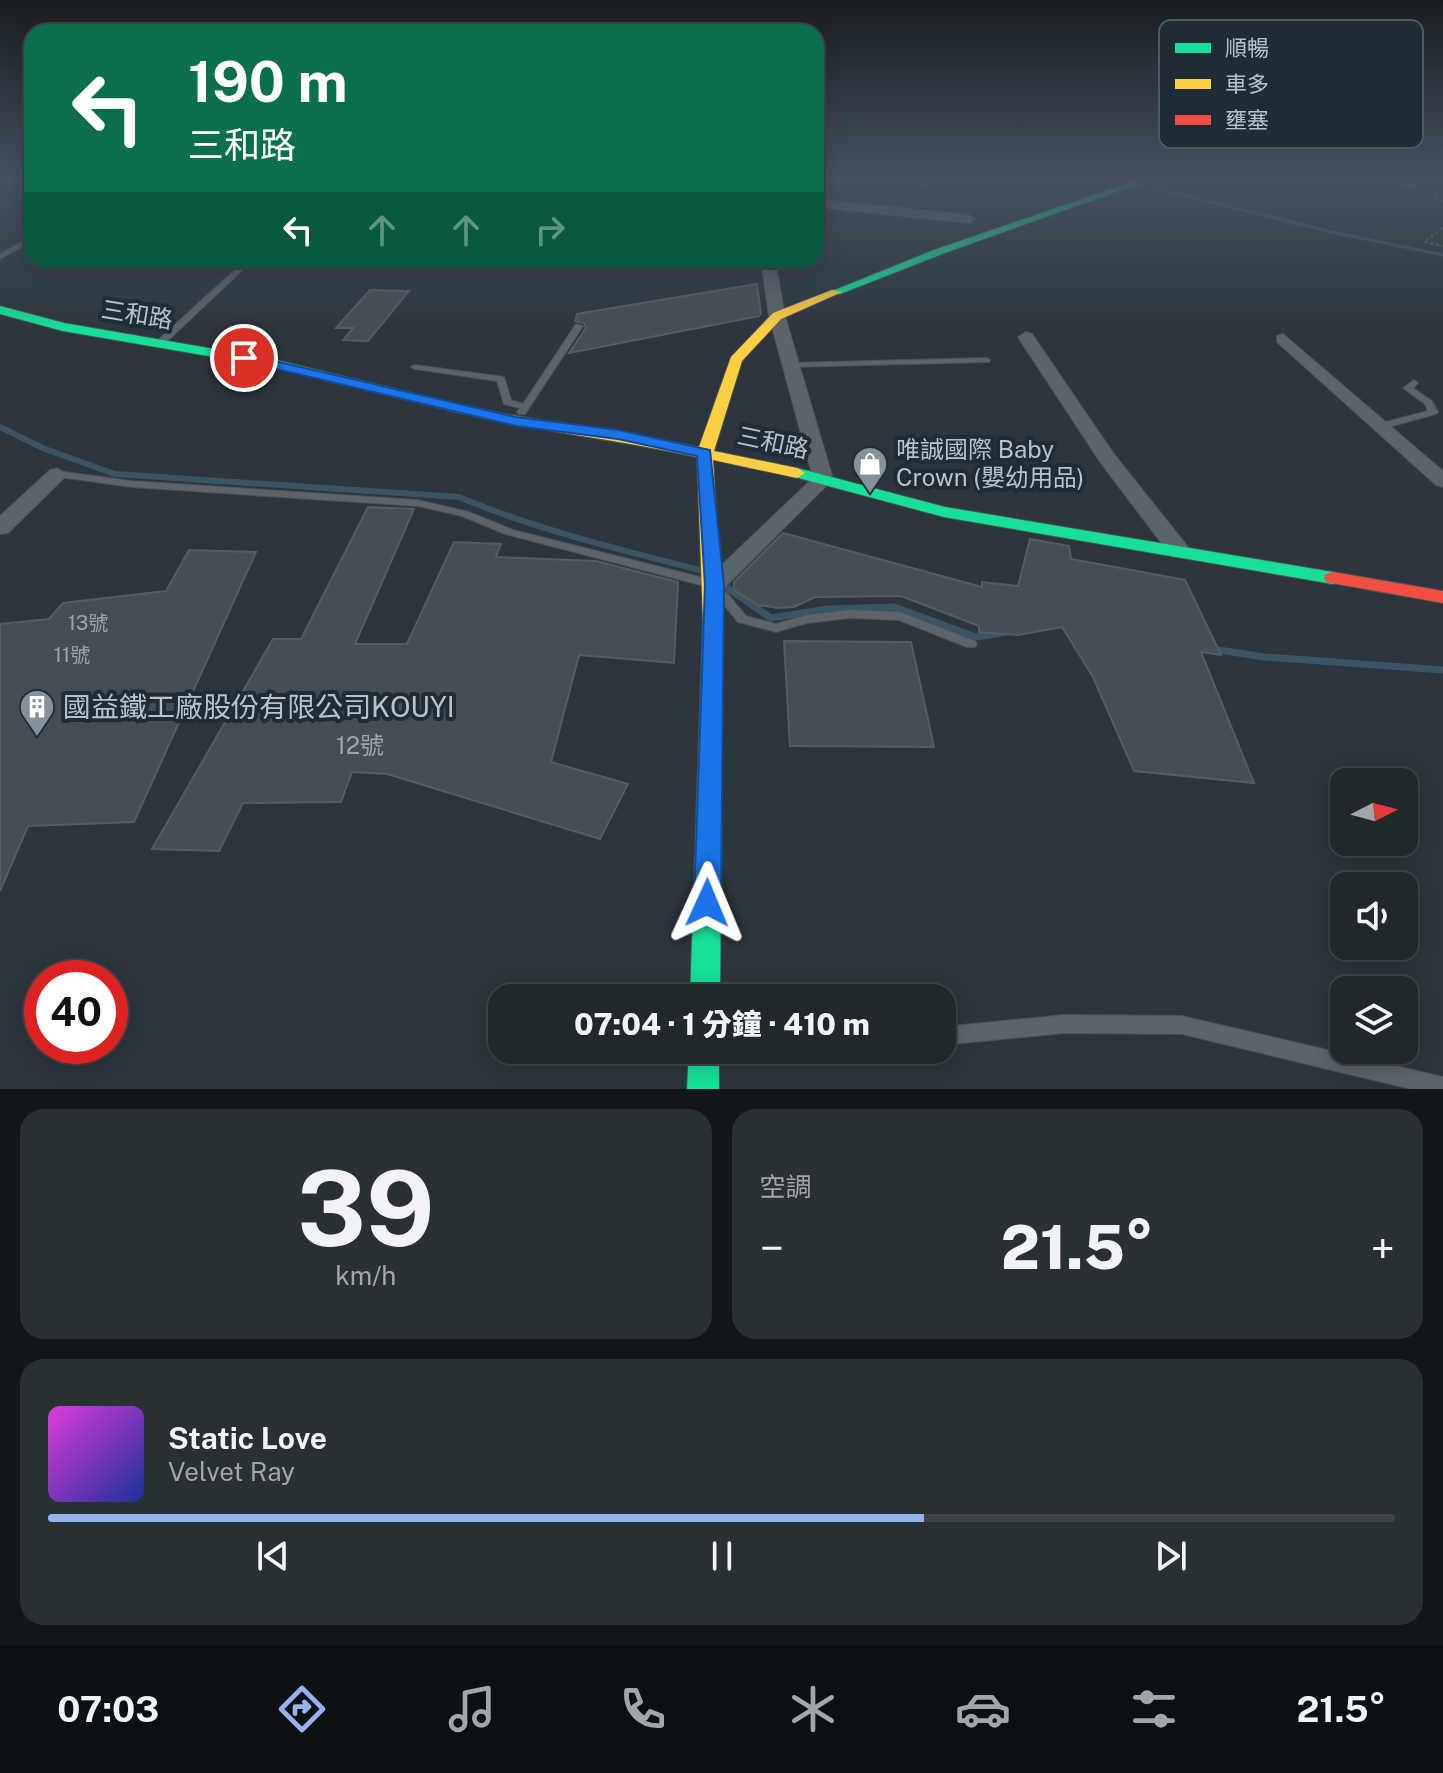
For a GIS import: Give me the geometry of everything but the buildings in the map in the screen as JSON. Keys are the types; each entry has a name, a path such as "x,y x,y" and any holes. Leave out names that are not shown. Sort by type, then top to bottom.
{"street":[{"path":"705,984 714,585 705,453 736,360 755,336 777,316 1002,230"},
{"path":"714,585 823,479 777,316 769,268"},
{"name":"三和路","path":"0,310 63,327 272,363 705,453 823,479 944,512 1443,597"},
{"path":"1026,337 1107,458 1180,552"},
{"path":"1283,339 1443,481"},
{"path":"0,528 57,474"},
{"path":"703,1089 704,1064"}],"lane":[{"path":"0,257 24,243"},
{"path":"160,343 241,268"},
{"path":"415,367 501,379 507,402 521,414 579,326"},
{"path":"790,365 986,360"},
{"path":"1381,426 1433,412 1429,403 1407,388 1414,383"},
{"path":"57,474 131,484 418,503 465,514 509,532 714,585 742,619 776,628 807,619 850,614 900,616 971,644"},
{"path":"956,1035 1065,1024 1182,1025 1443,1087"}],"path":[{"path":"1441,230 1424,242 1443,246"}],"waterway":[{"path":"1322,230 1443,255"},
{"path":"0,427 45,449 115,474 459,497 549,529 704,571"},
{"path":"726,587 771,618 828,609 894,607 976,637 1007,632"},
{"path":"1212,649 1265,657 1443,670"}],"traffic: fast":[{"path":"836,292 1002,230"},
{"path":"0,310 63,327 272,363 452,407"},
{"path":"797,473 944,512 1333,578"},
{"path":"705,984 713,622"},
{"path":"703,1089 704,1064"}],"traffic: slow":[{"path":"713,622 705,453 736,360 777,316 836,292"},
{"path":"452,407 516,422 618,435 797,473"}],"traffic: jam":[{"path":"1333,578 1443,597"}],"place":[{"name":"唯誠國際 Baby Crown (嬰幼用品)","path":"870,495"},
{"name":"國益鐵工廠股份有限公司KOUYI","path":"37,738"}],"route":[{"path":"244,358 494,414 516,422 618,435 705,453 714,585 707,903"}]}
